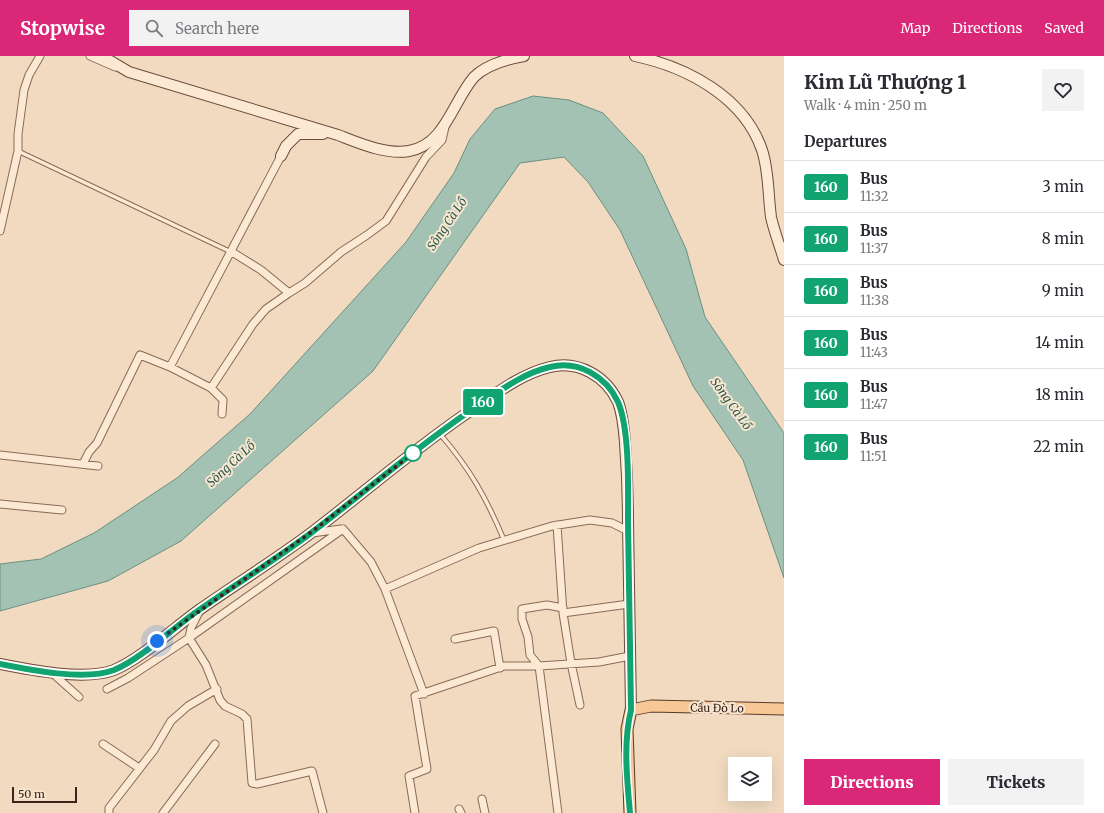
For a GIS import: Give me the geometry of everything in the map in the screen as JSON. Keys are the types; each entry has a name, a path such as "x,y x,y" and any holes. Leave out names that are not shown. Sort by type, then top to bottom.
{"main road":[{"name":"Cầu Đò Lo","path":"631,710 651,706 784,709"},
{"path":"630,813 627,729 631,710"}],"street":[{"path":"0,231 18,152 18,134 24,90 29,74 40,56"},
{"path":"90,56 104,64 129,72 391,151 409,151 431,141 446,122 461,95 475,77 488,67 508,59 524,56"},
{"path":"102,56 129,72"},
{"path":"635,56 648,59 697,79 728,99 747,120 762,151 771,218 784,260"},
{"path":"211,388 253,324 266,309 305,283 341,252 386,221 423,162 442,140 446,122"},
{"path":"170,367 232,252 286,146 298,134 338,135"},
{"path":"232,252 261,270 289,293"},
{"path":"83,464 89,452 97,443 138,357 143,356 170,367 211,388 223,400 222,414"},
{"path":"0,664 51,672 95,674 112,671 130,662 200,610 310,533 439,433 509,384 535,372 551,367 569,365 586,369 608,387 619,406 623,422 628,474 631,710"},
{"path":"0,455 98,466"},
{"path":"0,504 62,510"},
{"path":"385,589 479,548 557,525 590,520 612,523 628,531"},
{"path":"557,525 563,610 571,664 580,705"},
{"path":"310,533 343,529"},
{"path":"343,529 371,562 385,589 424,694"},
{"path":"107,689 128,678 189,638 343,529"},
{"path":"558,813 539,666 530,655 528,637 522,619 522,609 547,605 563,610 629,604"},
{"path":"200,610 191,628 189,638 206,665 216,690 225,706 245,716 248,723 252,783 257,784 312,771 323,813"},
{"path":"455,639 494,631 500,668"},
{"path":"415,813 409,776 427,768 415,696 500,668 599,662 630,656"},
{"path":"51,672 79,697"},
{"path":"109,813 109,808 154,750 171,721 188,706 216,690"},
{"path":"103,744 139,768"},
{"path":"163,813 215,744"},
{"path":"482,799 485,813"}],"lane":[{"path":"18,152 232,252"},
{"path":"439,433 462,460 489,504 504,540"}],"water":[{"name":"Sông Cà Lồ","path":"533,96 569,100 603,113 643,156 686,249 705,317 784,433 784,578 743,460 693,386 620,230 588,182 564,157 520,163 373,371 181,541 108,581 0,611 0,564 41,559 94,533 177,478 250,414 406,242 454,173 470,139 495,109"}],"bus line":[{"name":"160","path":"0,664 51,672 95,674 112,671 130,662 200,610 251,576 310,533 444,428 509,384 535,372 551,367 569,365 586,369 603,382 613,393 619,406 623,422 628,474 631,710 627,729 627,782 630,813"}],"route":[{"path":"157,641 310,533 416,451 413,453"}]}
